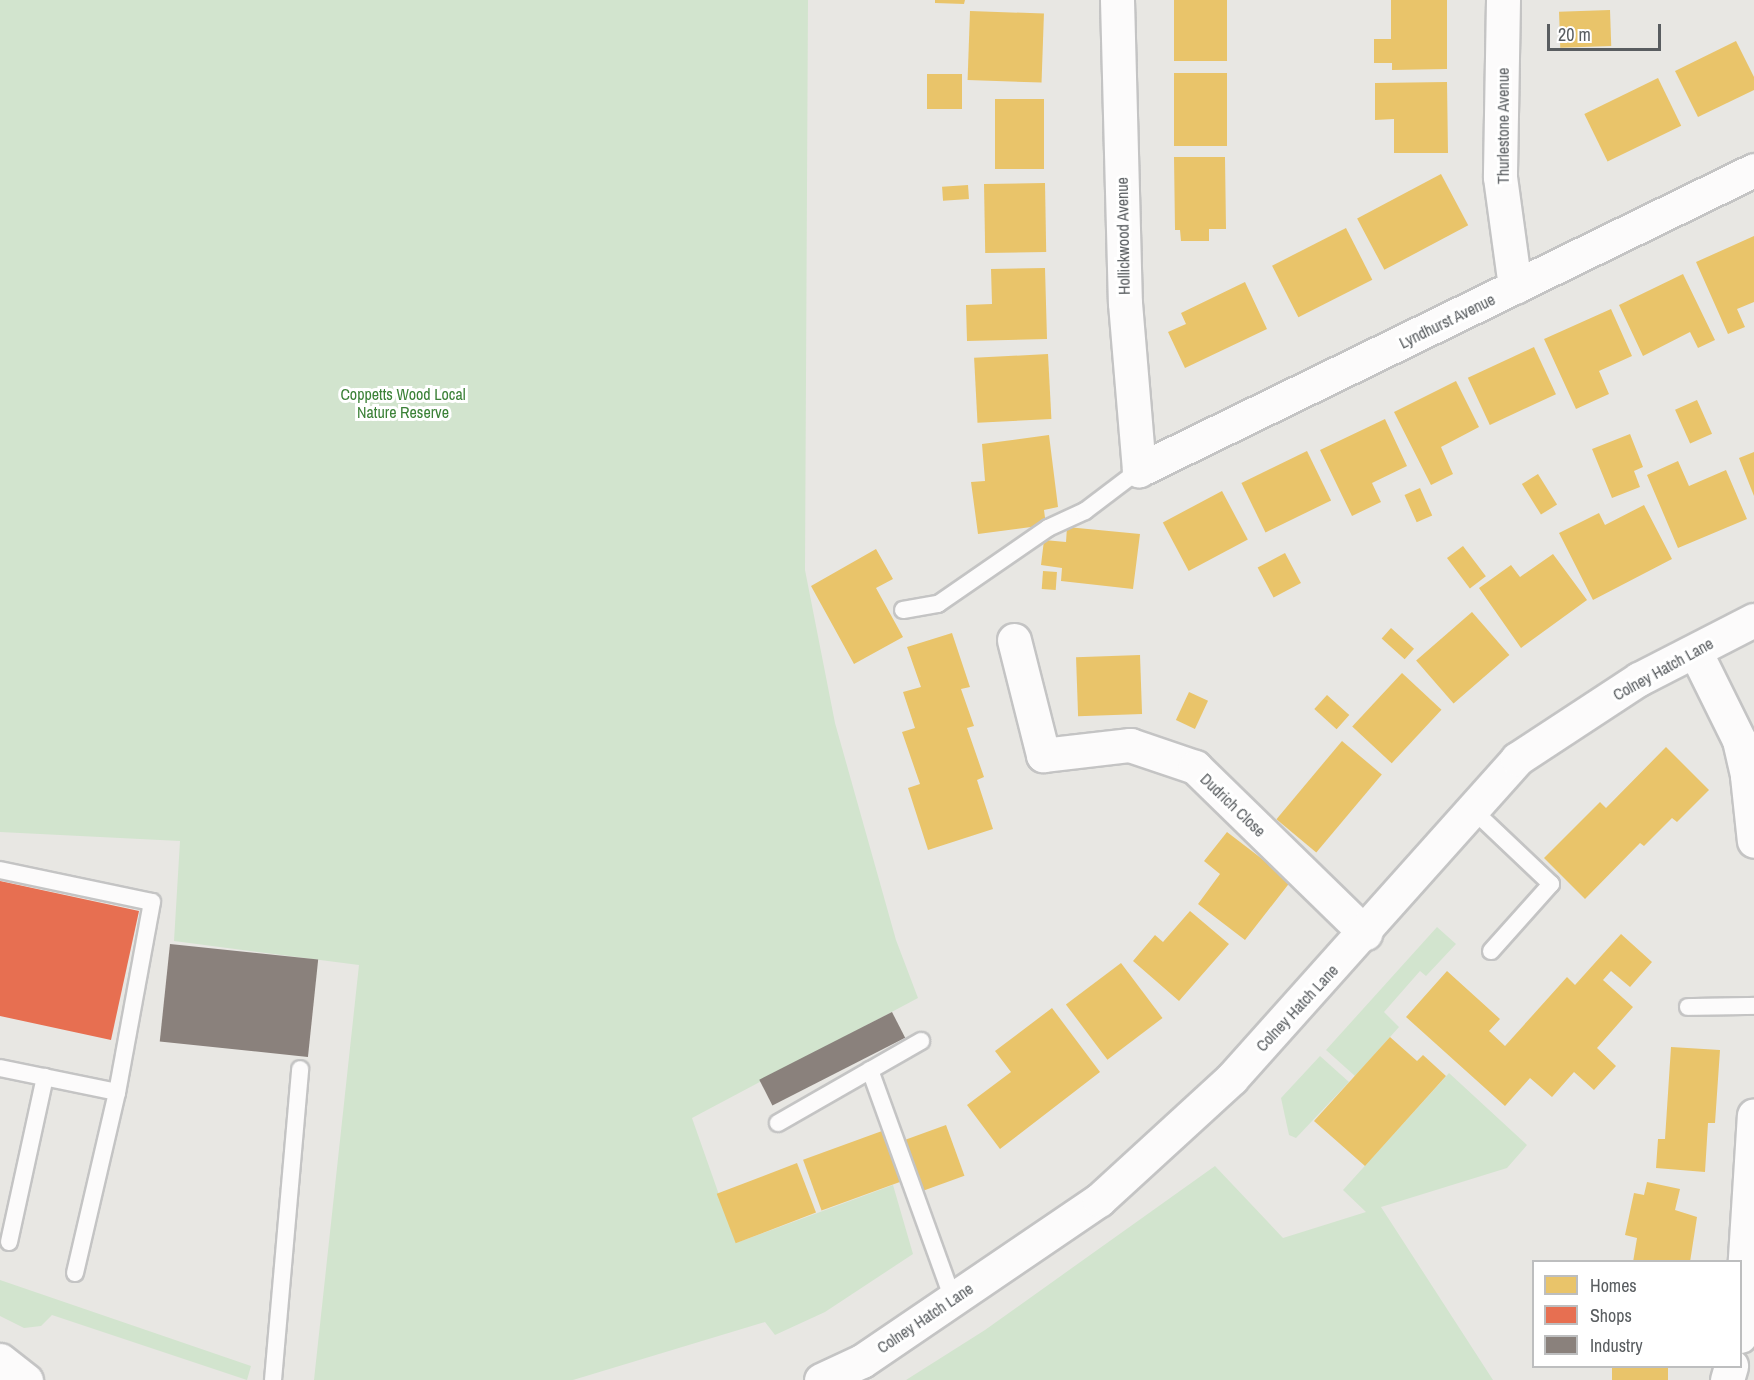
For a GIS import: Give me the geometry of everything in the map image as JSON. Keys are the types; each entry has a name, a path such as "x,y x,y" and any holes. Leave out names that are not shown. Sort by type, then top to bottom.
{"street":[{"name":"Hollickwood Avenue","path":"1118,0 1125,303 1139,470"},
{"name":"Thurlestone Avenue","path":"1503,0 1500,177 1515,287"},
{"name":"Lyndhurst Avenue","path":"1139,470 1754,170"},
{"name":"Colney Hatch Lane","path":"821,1380 862,1361 1107,1193 1232,1078 1365,933 1517,759 1639,679 1754,620"},
{"name":"Dudrich Close","path":"1014,640 1043,755 1130,745 1195,767 1365,933"},
{"path":"1695,651 1738,740 1751,775 1754,841"},
{"path":"1746,1334 1754,1115"},
{"path":"0,1360 26,1380"}],"lane":[{"path":"903,610 938,604 1047,528 1085,511 1139,470"},
{"path":"1472,809 1551,884 1491,951"},
{"path":"0,870 152,902 117,1092 75,1273"},
{"path":"1688,1007 1754,1006"},
{"path":"778,1123 921,1041"},
{"path":"0,1068 117,1092"},
{"path":"273,1380 300,1069"},
{"path":"870,1070 953,1299"},
{"path":"9,1242 45,1077"}],"green space":[{"name":"Coppetts Wood Local Nature Reserve","path":"0,0 808,0 805,570 835,723 896,940 918,998 692,1118 736,1243 893,1185 913,1254 825,1312 775,1335 765,1322 573,1380 314,1380 359,965 174,941 180,841 0,832"},
{"path":"1437,927 1456,944 1426,976 1420,971 1384,1012 1399,1027 1355,1076 1326,1050"},
{"path":"1320,1056 1349,1082 1296,1138 1289,1135 1281,1098"},
{"path":"1449,1073 1527,1145 1507,1168 1381,1207 1493,1380 906,1380 985,1330 1215,1166 1283,1238 1366,1212 1343,1190"},
{"path":"0,1280 251,1366 247,1380 52,1315 41,1326 24,1328 0,1316"}],"building: Homes":[{"path":"935,0 965,0 964,4 935,3"},
{"path":"1174,0 1227,0 1227,61 1174,61"},
{"path":"1391,0 1447,0 1447,69 1392,70 1392,63 1374,63 1374,39 1391,39"},
{"path":"1610,10 1611,46 1560,48 1559,12"},
{"path":"970,11 1044,14 1042,83 968,80"},
{"path":"1736,41 1754,77 1754,90 1698,117 1675,71"},
{"path":"1174,73 1227,73 1227,146 1174,146"},
{"path":"927,74 962,74 962,109 927,109"},
{"path":"1658,78 1681,126 1608,162 1584,114"},
{"path":"1447,82 1448,153 1394,153 1394,119 1375,120 1375,83"},
{"path":"995,99 1044,99 1044,169 995,169"},
{"path":"1174,157 1225,157 1226,229 1209,229 1209,241 1181,241 1180,230 1175,230"},
{"path":"1441,174 1468,225 1384,270 1357,219"},
{"path":"1045,183 1046,252 985,253 984,184"},
{"path":"968,185 969,199 943,201 942,187"},
{"path":"1346,228 1372,280 1298,317 1272,266"},
{"path":"1754,236 1754,302 1737,309 1745,327 1728,334 1696,262"},
{"path":"1045,268 1047,339 967,341 966,305 992,304 991,269"},
{"path":"1683,274 1715,340 1698,348 1690,332 1643,356 1619,305"},
{"path":"1245,282 1267,329 1185,368 1168,332 1186,324 1181,313"},
{"path":"1611,309 1632,356 1599,371 1609,394 1576,409 1544,339"},
{"path":"1534,347 1556,394 1490,425 1468,378"},
{"path":"1048,354 1051,419 978,423 974,358"},
{"path":"1456,381 1479,427 1441,447 1453,474 1431,485 1394,412"},
{"path":"1697,400 1712,434 1690,444 1675,410"},
{"path":"1385,419 1407,466 1372,483 1381,502 1352,516 1320,450"},
{"path":"1630,434 1643,467 1634,471 1640,487 1612,498 1592,449"},
{"path":"1049,435 1058,507 1044,510 1046,525 978,534 971,482 985,481 982,444"},
{"path":"1307,451 1331,500 1265,532 1241,483"},
{"path":"1754,452 1754,496 1739,458"},
{"path":"1678,461 1689,486 1726,470 1747,519 1678,548 1647,475"},
{"path":"1538,474 1557,505 1541,515 1522,484"},
{"path":"1420,488 1432,515 1417,522 1404,495"},
{"path":"1222,491 1248,540 1189,571 1163,522"},
{"path":"1644,505 1672,559 1593,600 1559,533 1599,513 1605,525"},
{"path":"1067,527 1140,534 1133,589 1061,581 1062,568 1041,565 1044,540 1066,542"},
{"path":"1463,546 1486,576 1470,588 1447,558"},
{"path":"876,549 893,579 876,588 903,637 854,664 811,586"},
{"path":"1285,553 1301,583 1274,598 1258,568"},
{"path":"1553,554 1587,600 1521,648 1479,588 1511,565 1520,577"},
{"path":"1043,571 1057,572 1056,590 1042,589"},
{"path":"1472,612 1509,655 1454,704 1416,661"},
{"path":"1391,628 1414,649 1405,659 1382,638"},
{"path":"952,633 970,687 961,689 974,726 967,728 984,777 977,780 993,829 928,850 908,788 920,784 902,732 915,728 903,692 921,687 907,647"},
{"path":"1140,655 1142,714 1078,716 1076,657"},
{"path":"1402,673 1441,710 1392,763 1352,726"},
{"path":"1189,692 1208,701 1195,729 1176,720"},
{"path":"1327,695 1349,715 1337,729 1314,709"},
{"path":"1342,741 1382,774 1316,853 1276,819"},
{"path":"1666,747 1709,790 1677,822 1672,818 1644,846 1640,843 1585,899 1544,858 1600,802 1606,808"},
{"path":"1227,832 1291,881 1245,940 1198,904 1220,874 1204,861"},
{"path":"1190,911 1229,944 1179,1001 1133,961 1155,935 1163,942"},
{"path":"1621,934 1652,962 1630,987 1611,971 1603,980 1633,1007 1597,1048 1616,1066 1594,1090 1574,1072 1552,1097 1530,1078 1505,1106 1406,1017 1447,971 1500,1019 1489,1031 1505,1046 1567,977 1575,985"},
{"path":"1121,963 1163,1018 1107,1060 1066,1005"},
{"path":"1052,1008 1100,1072 1000,1149 967,1105 1011,1072 995,1051"},
{"path":"1390,1037 1417,1061 1423,1055 1446,1076 1365,1166 1314,1121"},
{"path":"1671,1047 1720,1050 1715,1123 1708,1123 1705,1172 1656,1168 1658,1139 1665,1139"},
{"path":"946,1125 964,1176 923,1191 905,1140"},
{"path":"882,1131 900,1182 822,1210 803,1160"},
{"path":"797,1163 816,1212 736,1243 717,1194"},
{"path":"1647,1182 1680,1189 1675,1210 1697,1217 1690,1260 1633,1260 1637,1238 1625,1235 1634,1193 1644,1195"},
{"path":"1612,1368 1668,1368 1668,1380 1612,1380"}],"building: Shops":[{"path":"0,881 139,911 111,1040 0,1016"}],"building: Industry":[{"path":"170,944 318,960 308,1057 160,1041"},
{"path":"892,1012 905,1038 772,1105 759,1080"}]}
